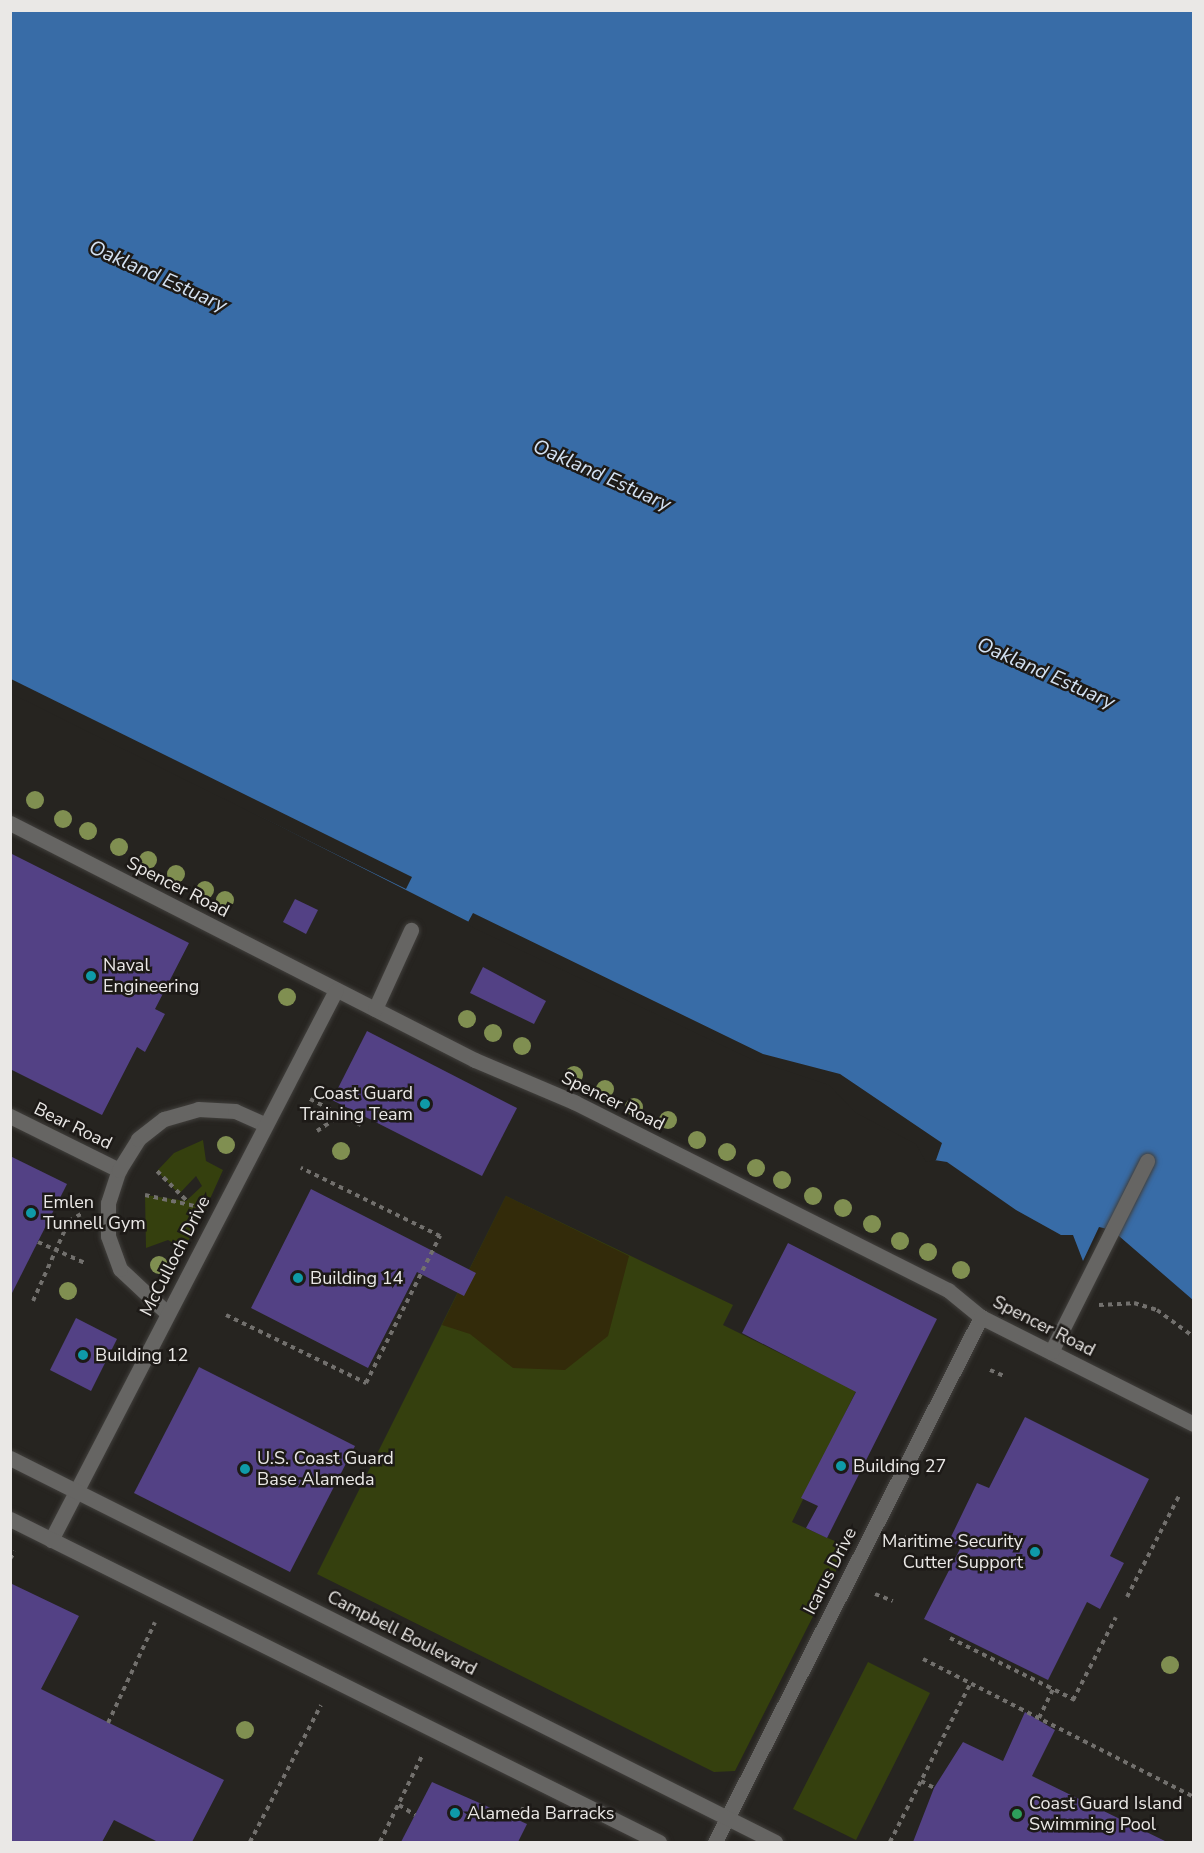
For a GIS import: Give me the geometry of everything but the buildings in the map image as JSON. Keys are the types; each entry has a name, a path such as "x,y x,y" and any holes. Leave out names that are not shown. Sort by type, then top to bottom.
{"street":[{"name":"Spencer Road","path":"10,823 336,990 581,1105 938,1285 981,1317 1194,1424"},
{"path":"375,1009 411,930"},
{"name":"McCulloch Drive","path":"51,1540 264,1124 336,990"},
{"path":"167,1313 120,1269 108,1236 108,1203 119,1170 138,1139 165,1119 198,1109 235,1111 264,1124"},
{"name":"Bear Road","path":"10,1116 119,1170"},
{"path":"1051,1352 1147,1161"},
{"name":"Icarus Drive","path":"715,1842 981,1317"},
{"name":"Campbell Boulevard","path":"10,1458 775,1842"},
{"path":"10,1519 659,1842"}],"path":[{"path":"310,1099 361,1125"},
{"path":"317,1131 342,1115"},
{"path":"226,1315 366,1383 440,1236 301,1168"},
{"path":"157,1171 187,1201"},
{"path":"145,1195 187,1201 203,1208"},
{"path":"33,1301 69,1221 81,1214"},
{"path":"38,1242 85,1263"},
{"path":"1073,1307 1134,1303 1157,1310 1194,1336"},
{"path":"990,1370 1004,1376"},
{"path":"1127,1597 1179,1496"},
{"path":"904,1537 920,1544"},
{"path":"10,1559 15,1551"},
{"path":"875,1594 893,1601"},
{"path":"950,1638 1075,1701 1116,1617"},
{"path":"108,1723 155,1622"},
{"path":"922,1659 1194,1797"},
{"path":"890,1842 970,1684"},
{"path":"1039,1719 1053,1689"},
{"path":"250,1842 321,1705"},
{"path":"380,1842 423,1754"},
{"path":"921,1781 934,1788"},
{"path":"399,1805 415,1815"},
{"path":"517,1819 525,1805"}],"green space":[{"path":"203,1140 206,1161 223,1170 205,1210 184,1249 168,1240 146,1248 145,1195 186,1201 202,1186 196,1176 179,1194 157,1171 174,1153"},
{"path":"506,1196 733,1305 723,1325 856,1391 792,1522 848,1547 735,1771 714,1772 317,1574"},
{"path":"868,1662 930,1693 856,1840 793,1809"}],"sand":[{"path":"506,1196 629,1256 608,1336 565,1370 513,1368 470,1334 442,1325"}],"water":[{"name":"Oakland Estuary","path":"10,11 1193,11 1193,1300 1112,1230 1099,1227 1083,1261 1073,1235 1061,1235 1016,1210 947,1162 928,1159 918,1142 830,1083 752,1056 477,926 11,690"}],"pier":[{"path":"11,679 412,877 406,889 10,693"},
{"path":"473,913 763,1054 840,1074 942,1143 936,1160 926,1162 916,1144 856,1113 829,1085 751,1059 476,929 467,924"}],"place":[{"name":"Naval Engineering","path":"91,976"},
{"name":"Coast Guard Training Team","path":"425,1104"},
{"name":"Emlen Tunnell Gym","path":"31,1213"},
{"name":"Building 14","path":"298,1278"},
{"name":"Building 12","path":"83,1355"},
{"name":"Building 27","path":"841,1466"},
{"name":"U.S. Coast Guard Base Alameda","path":"245,1469"},
{"name":"Maritime Security Cutter Support","path":"1035,1552"},
{"name":"Alameda Barracks","path":"455,1813"},
{"name":"Coast Guard Island Swimming Pool","path":"1017,1814"}]}
